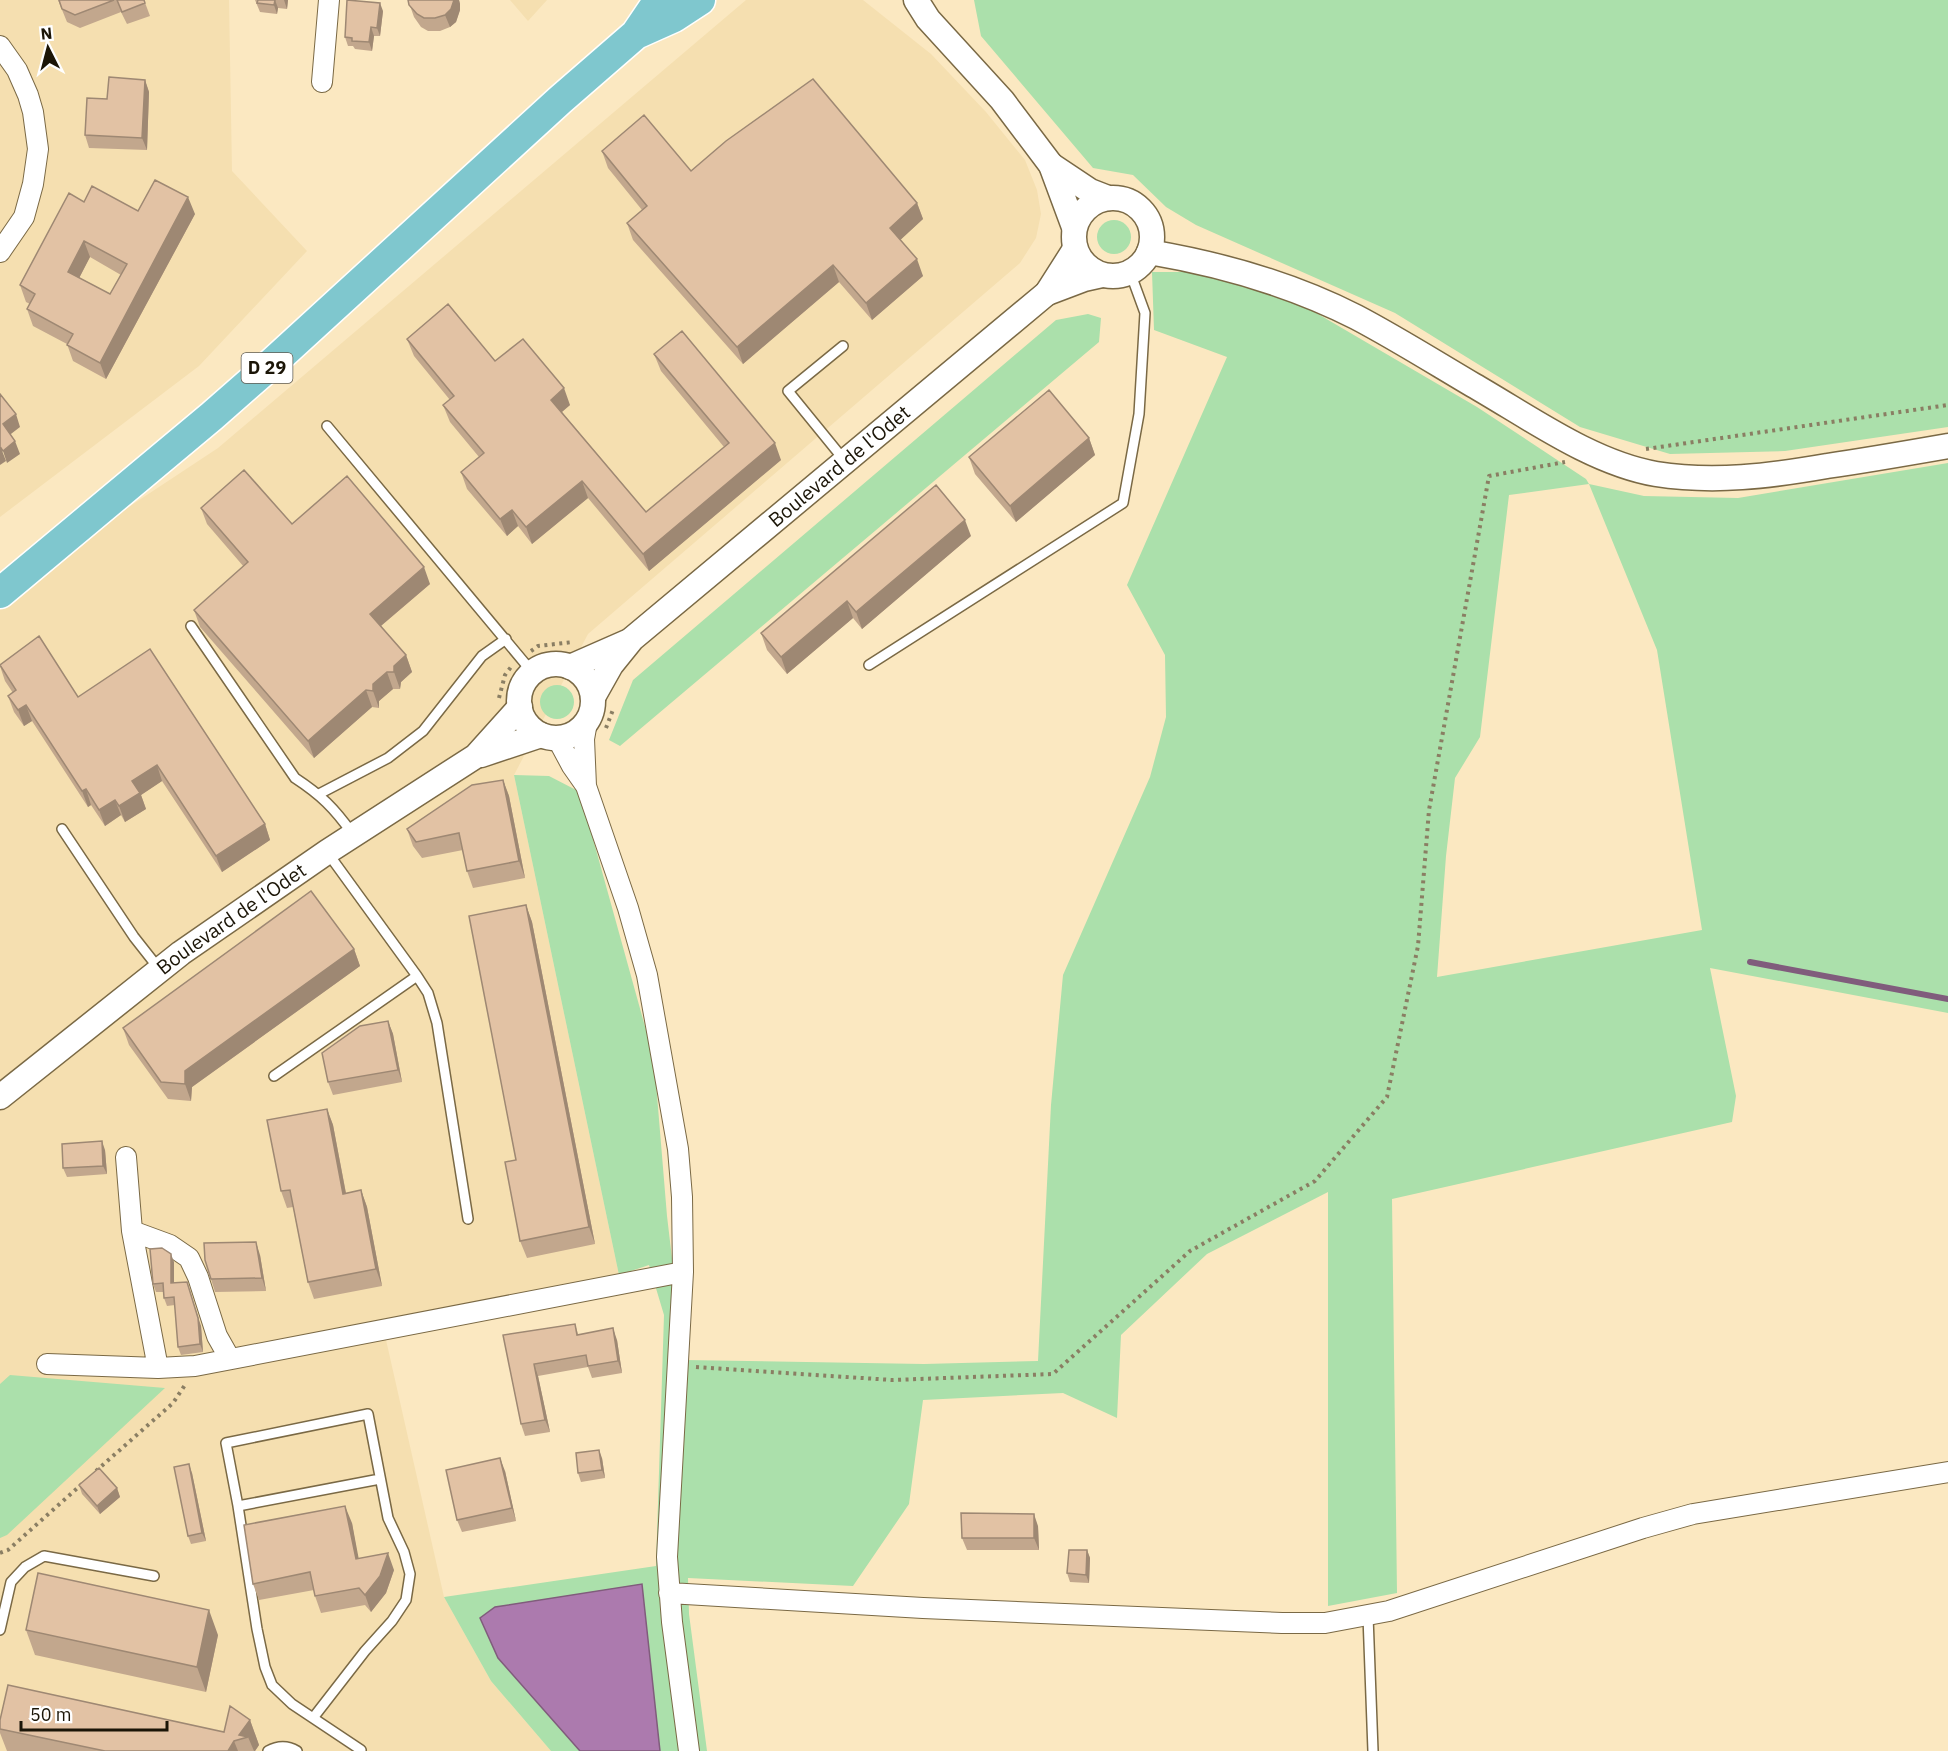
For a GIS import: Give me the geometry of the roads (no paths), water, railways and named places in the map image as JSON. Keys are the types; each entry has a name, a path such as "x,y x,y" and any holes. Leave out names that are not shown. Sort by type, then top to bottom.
{"main road":[{"name":"D 29","path":"0,593 220,409 430,221 560,100 636,34 658,0"},
{"name":"D 29","path":"636,34 674,17 700,0"}],"street":[{"path":"322,82 329,0"},
{"path":"896,0 922,10 1002,100 1051,165 1085,265 1102,275 1112,276 1130,272 1138,267 1149,252 1152,232 1144,213 1128,201 1108,198 1090,191 1051,165"},
{"path":"0,46 17,70 28,95 33,112 38,149 33,184 24,217 0,252"},
{"path":"1075,238 1079,216 1087,207 1108,198"},
{"name":"Boulevard de l'Odet","path":"1047,293 1075,238"},
{"path":"1149,252 1232,269 1293,290 1355,317 1599,456 1634,469 1708,479 1738,479 1948,446"},
{"name":"Boulevard de l'Odet","path":"476,756 549,737 574,734 587,722 592,710 593,698 611,665 632,639 1047,293 1102,275"},
{"name":"Boulevard de l'Odet","path":"0,1097 160,970 327,852 476,756 520,707 522,688 533,673 551,665 561,664 570,667 632,639"},
{"path":"570,667 586,679 593,698"},
{"path":"520,707 527,724 549,737 586,786 628,908 647,975 678,1149 682,1197 683,1272 668,1557 669,1593 690,1751"},
{"path":"586,786 584,739 587,722"},
{"path":"126,1156 132,1231 158,1368"},
{"path":"132,1231 170,1245 189,1258 198,1277 217,1336 230,1359"},
{"path":"47,1364 158,1368 195,1366 683,1272"},
{"path":"669,1593 923,1608 1325,1623 1389,1611 1633,1531 1693,1514 1948,1472"}],"lane":[{"path":"869,664 1123,503 1140,414 1144,314 1130,272"},
{"path":"843,346 788,391 845,461"},
{"path":"327,426 533,673"},
{"path":"191,626 295,778 319,794 354,835"},
{"path":"319,794 388,758 423,730 482,656 506,639"},
{"path":"62,829 134,937 160,970"},
{"path":"327,852 428,993 437,1023 468,1220"},
{"path":"274,1076 417,976"},
{"path":"313,1718 365,1651 392,1622 406,1600 410,1574 404,1551 388,1518 368,1414 226,1443 257,1629 265,1667 272,1685 292,1704 362,1751"},
{"path":"238,1506 380,1479"},
{"path":"0,1630 11,1582 25,1567 44,1556 154,1576"},
{"path":"1368,1616 1373,1751"},
{"path":"268,1751 277,1746 293,1748 297,1751"}],"waterway":[{"path":"1750,962 1948,999"}]}
